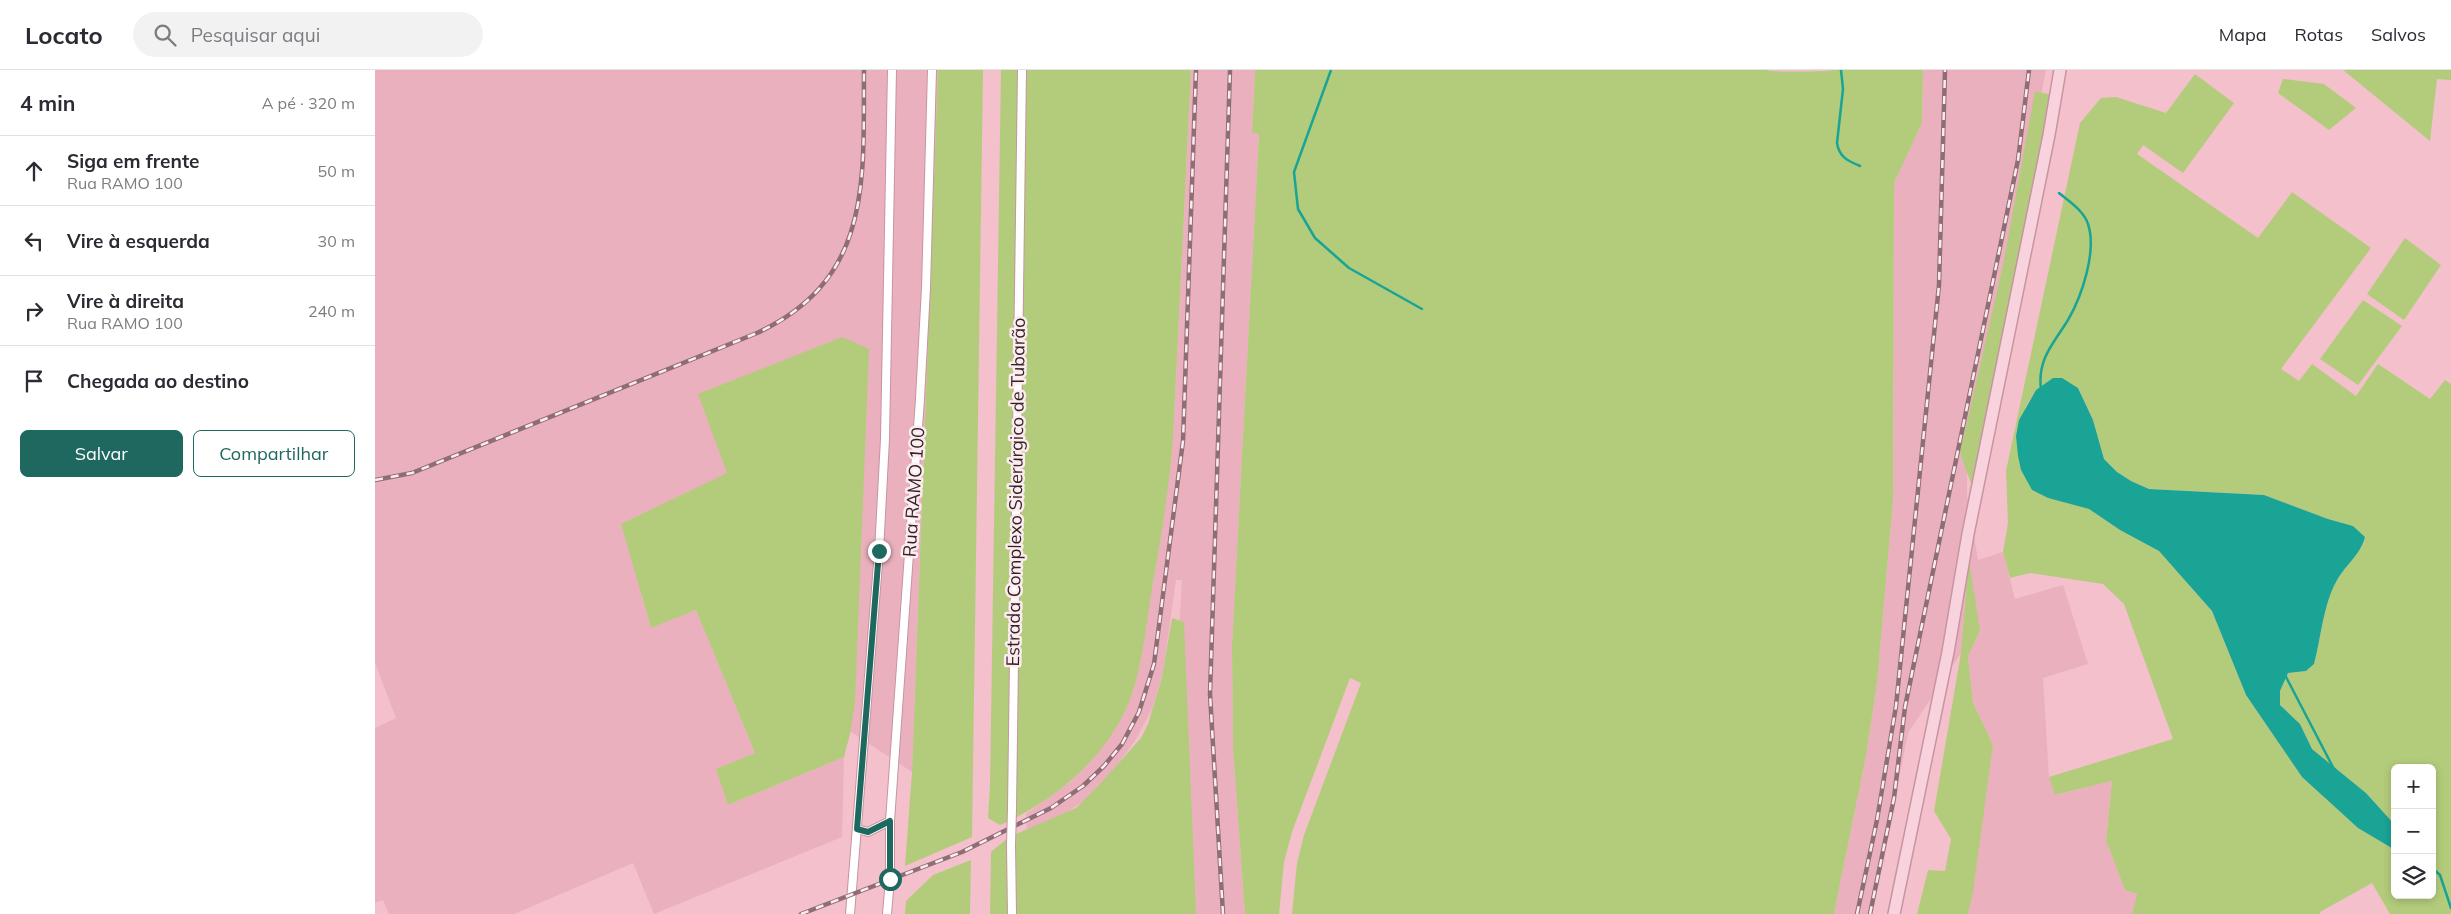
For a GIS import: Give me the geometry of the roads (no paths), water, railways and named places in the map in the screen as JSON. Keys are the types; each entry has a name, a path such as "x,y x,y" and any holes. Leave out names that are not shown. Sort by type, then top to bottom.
{"street":[{"name":"Rua RAMO 100","path":"850,914 879,551 885,439 892,70"},
{"name":"Rua RAMO 100","path":"887,914 890,879 890,821 926,288 932,70"},
{"name":"Estrada Complexo Siderúrgico de Tubarão","path":"1012,914 1011,845 1022,70"},
{"path":"1894,914 1947,652 1968,534 2047,145 2060,70"},
{"path":"857,829 868,832 890,821"}],"waterway":[{"path":"1331,70 1294,172 1298,209 1315,238 1349,268 1422,309"},
{"path":"1841,70 1843,89 1837,143 1840,152 1845,158 1860,166"},
{"path":"2041,389 2040,378 2044,360 2078,299 2087,273 2091,247 2086,219 2076,207 2059,193"},
{"path":"2284,673 2336,773"},
{"path":"2436,872 2440,875 2451,908"}],"railway":[{"path":"375,480 412,473 757,333 795,311 823,284 842,255 854,222 861,186 864,70"},
{"path":"801,914 962,852 1051,808 1083,786 1104,766 1122,744 1139,712 1154,664 1183,441 1196,70"},
{"path":"1223,914 1210,694 1230,70"},
{"path":"1857,914 1877,820 1896,706 1939,285 1945,70"},
{"path":"1870,914 1894,798 1905,707 2018,160 2029,70"}]}
